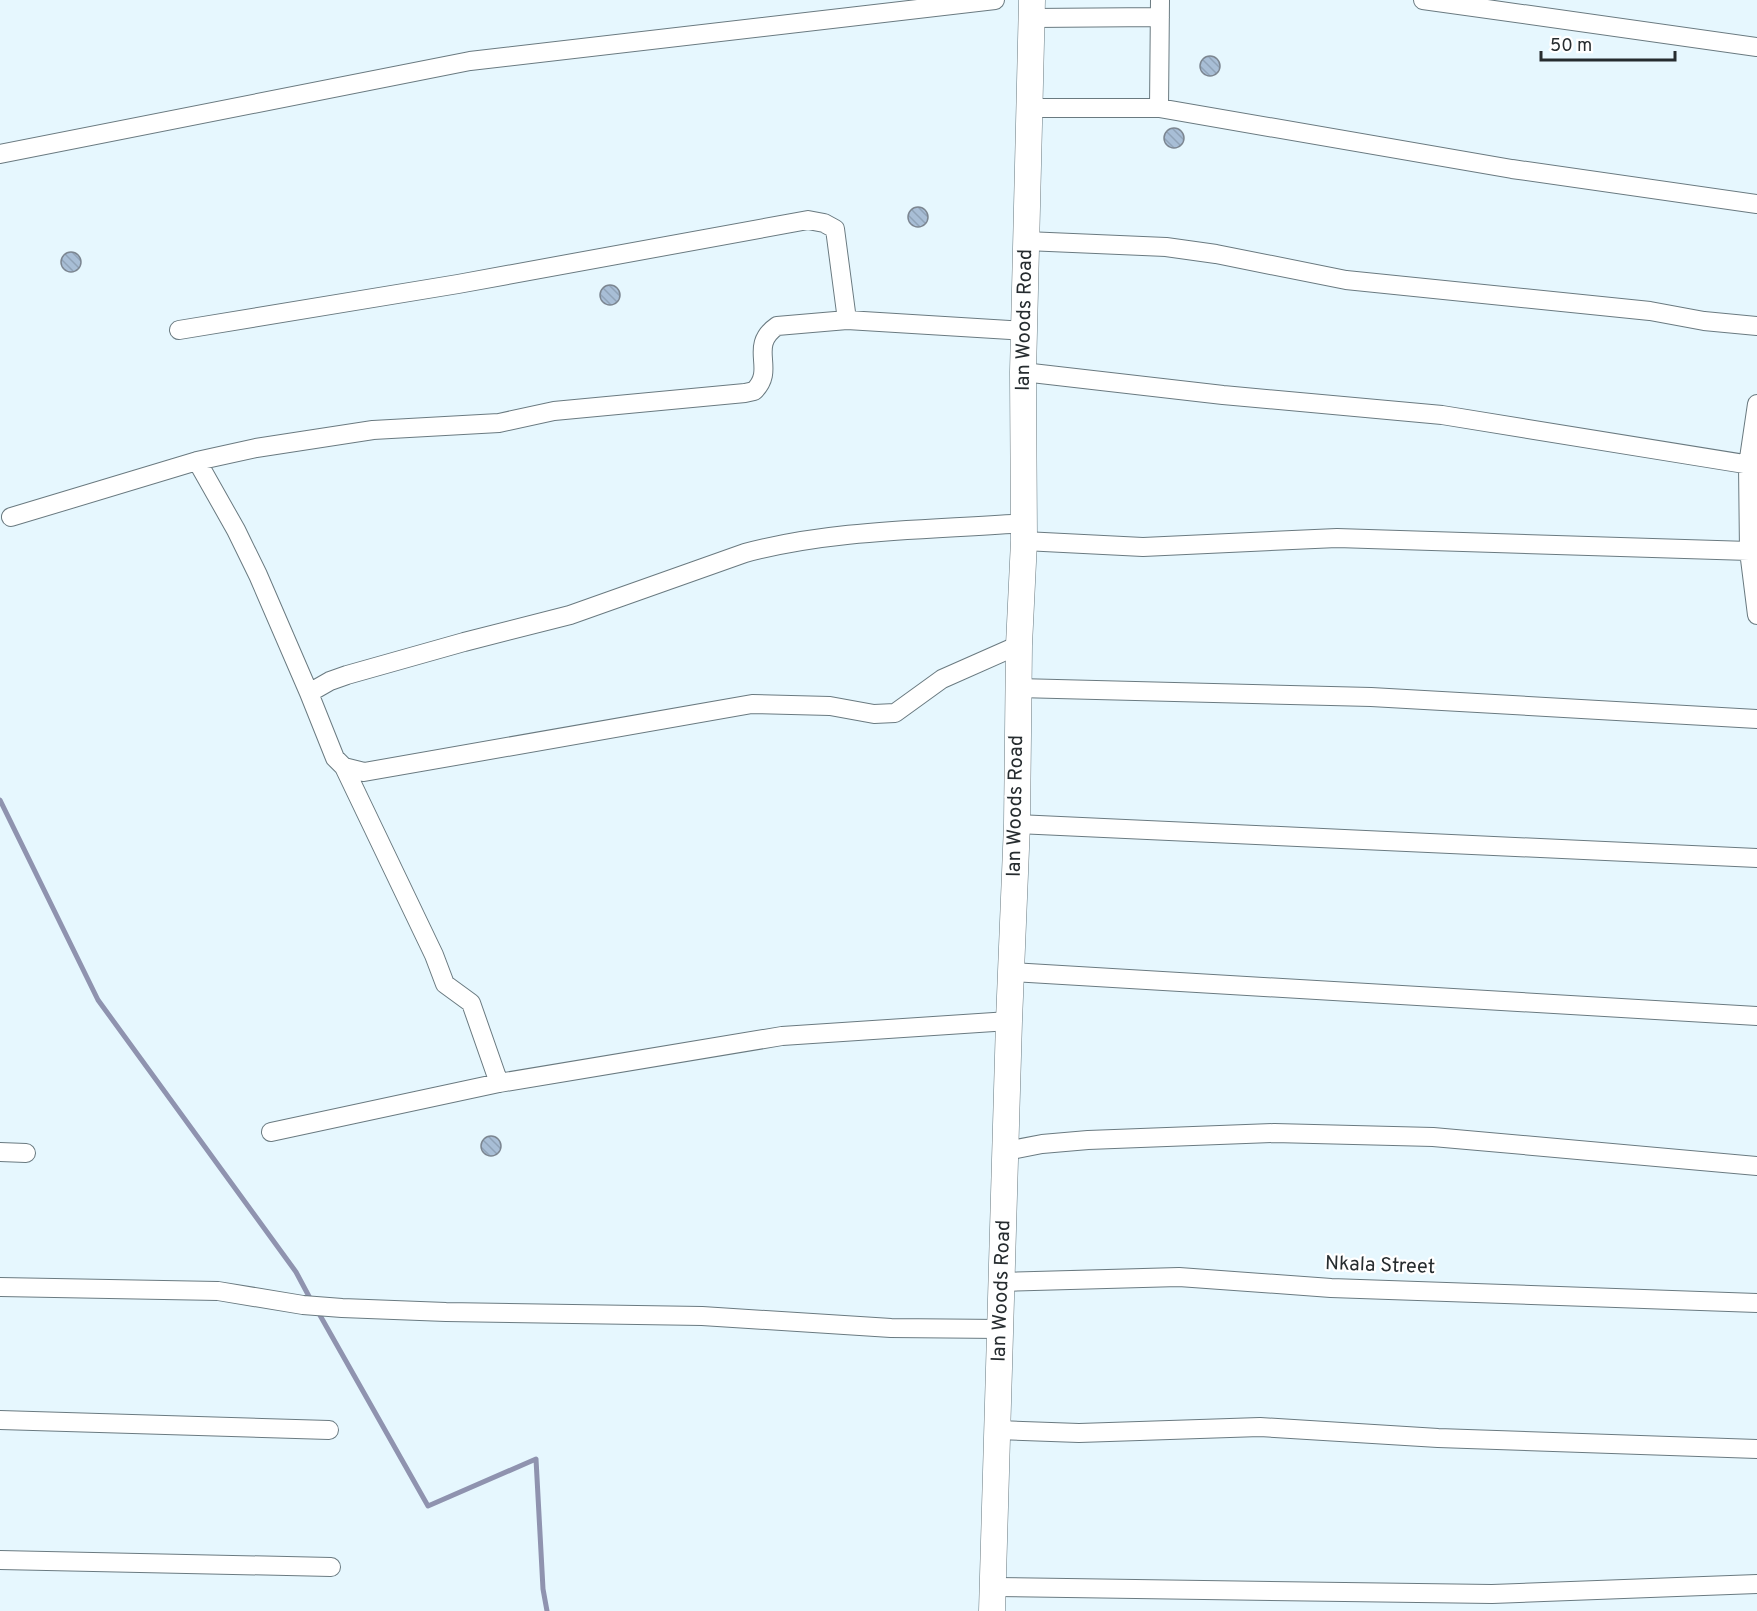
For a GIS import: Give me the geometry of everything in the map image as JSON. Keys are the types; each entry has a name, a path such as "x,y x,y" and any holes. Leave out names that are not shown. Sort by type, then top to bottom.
{"street":[{"path":"0,154 470,61 995,0"},
{"path":"1423,0 1757,47"},
{"path":"1032,9 1160,9 1159,108"},
{"name":"Ian Woods Road","path":"993,1599 1009,1021 1017,824 1019,645 1024,532 1023,372 1032,9"},
{"path":"1030,108 1159,108 1512,170 1757,204"},
{"path":"179,330 458,284 808,220 824,223 835,229 847,320"},
{"path":"1026,241 1166,247 1216,254 1346,280 1650,311 1704,321 1757,327"},
{"path":"11,517 197,461 256,448 373,430 499,423 554,411 754,391 763,378 762,343 768,333 777,326 847,320 1025,331"},
{"path":"1023,372 1224,395 1442,415 1753,465"},
{"path":"1757,404 1749,551 1757,615"},
{"path":"197,461 236,530 258,575 335,758 344,767 434,955 445,984 471,1003 499,1083"},
{"path":"309,693 330,681 464,642 570,615 745,553 775,545 850,536 1024,532 1143,547 1337,538 1749,551"},
{"path":"344,767 364,772 752,704 830,706 874,714 895,712 942,679 1019,645"},
{"path":"1018,688 1371,697 1757,719"},
{"path":"1017,824 1757,858"},
{"path":"1011,972 1757,1016"},
{"path":"271,1132 499,1083 782,1036 1009,1021"},
{"path":"1006,1151 1042,1144 1088,1140 1274,1133 1433,1137 1532,1144 1757,1166"},
{"path":"0,1152 26,1153"},
{"name":"Nkala Street","path":"1002,1282 1179,1277 1331,1288 1757,1303"},
{"path":"0,1287 219,1291 303,1305 353,1309 702,1316 891,1328 1001,1329"},
{"path":"0,1420 329,1430"},
{"path":"998,1430 1079,1433 1260,1427 1438,1438 1757,1449"},
{"path":"0,1560 330,1567"},
{"path":"993,1599 1492,1594 1757,1584"}],"building":[{"path":"1210,56 1217,59 1220,66 1217,73 1210,76 1203,73 1200,66 1203,59"},
{"path":"1174,128 1181,131 1184,138 1181,145 1174,148 1167,145 1164,138 1167,131"},
{"path":"918,207 925,210 928,217 925,224 918,227 911,224 908,217 911,210"},
{"path":"67,252 75,252 81,258 81,266 75,272 67,272 61,266 61,258"},
{"path":"610,285 617,288 620,295 617,302 610,305 603,302 600,295 603,288"},
{"path":"491,1136 498,1139 501,1146 498,1153 491,1156 484,1153 481,1146 484,1139"}],"waterway":[{"path":"0,800 98,1000 296,1272 312,1302"},
{"path":"317,1310 428,1506 536,1459 543,1589 547,1611"}]}
